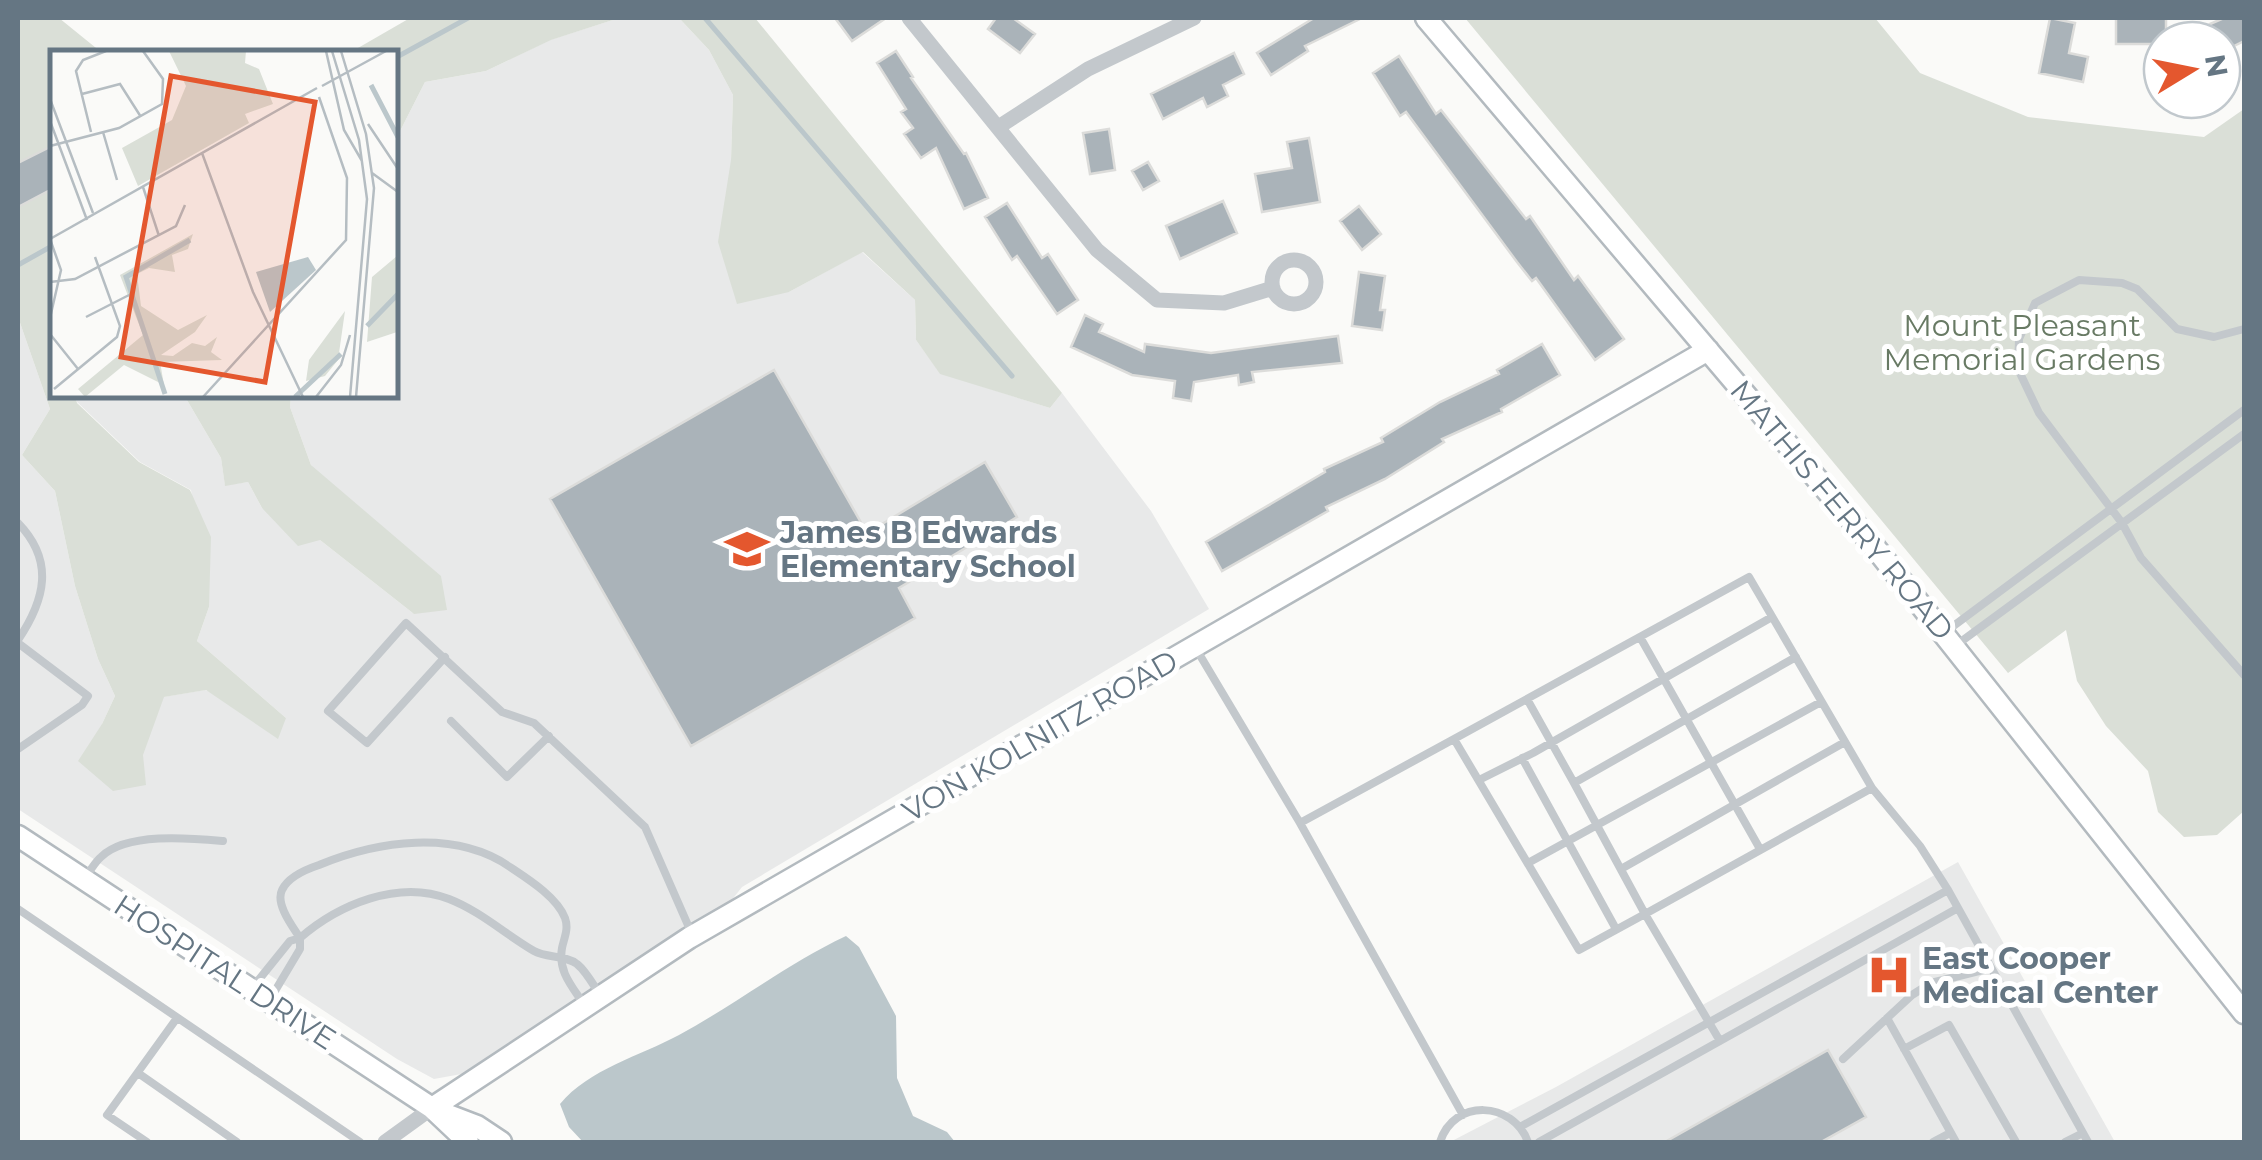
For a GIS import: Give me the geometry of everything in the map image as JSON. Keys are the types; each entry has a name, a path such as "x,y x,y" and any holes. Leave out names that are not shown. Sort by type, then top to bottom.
{"street":[{"path":"909,18 1098,250 1157,300 1224,303 1273,288"},
{"path":"1000,126 1088,69 1194,18"},
{"name":"MATHIS FERRY ROAD","path":"1426,18 1950,639 2244,1013"},
{"name":"VON KOLNITZ ROAD","path":"385,1142 693,936 1708,350"},
{"name":"HOSPITAL DRIVE","path":"18,836 432,1108 468,1142"},
{"name":"HOSPITAL DRIVE","path":"432,1108 478,1126 500,1142"}],"lane":[{"path":"2244,329 2214,336 2177,329 2137,289 2092,278 2079,280 2035,303 2019,339 2018,369 2038,413 2122,523 2141,558 2244,675"},
{"path":"1950,639 2111,509 2244,410"},
{"path":"1950,639 2122,523 2244,434"},
{"path":"18,524 41,558 43,580 33,617 18,641 88,696 82,705 18,749"},
{"path":"1300,823 1749,577 1872,788 1920,846 1948,890 2088,1142"},
{"path":"1479,780 1772,617"},
{"path":"445,657 367,743 328,711 406,623 445,657 502,712 534,723 645,827 693,936"},
{"path":"1640,638 1760,849"},
{"path":"1195,646 1300,823 1463,1114"},
{"path":"1574,784 1796,657"},
{"path":"1527,699 1720,1041"},
{"path":"1528,863 1822,702"},
{"path":"452,721 506,777 549,736"},
{"path":"1454,739 1579,950 1872,788"},
{"path":"1621,869 1845,742"},
{"path":"1522,758 1616,930"},
{"path":"84,879 103,854 134,841 223,841"},
{"path":"260,995 300,949 300,938 280,901 282,890 295,876 352,852 420,842 476,850 506,864 545,894 566,922 561,960 566,980 594,1001"},
{"path":"1520,1127 1948,890"},
{"path":"260,995 290,941 331,914 351,905 406,892 427,892 478,914 538,954 578,964 594,1001"},
{"path":"1539,1142 1958,908"},
{"path":"18,909 360,1142"},
{"path":"1843,1059 1931,983 1991,968"},
{"path":"147,1142 107,1115 177,1018"},
{"path":"1888,1018 1956,1142"},
{"path":"1904,1049 1950,1024 2016,1142"},
{"path":"138,1073 236,1142"},
{"path":"1440,1142 1454,1120 1485,1109 1501,1112 1520,1127 1528,1142"},
{"path":"1933,1142 1950,1132"},
{"path":"2064,1142 2083,1133"}],"shaded area":[{"path":"619,18 679,18 709,50 733,95 731,160 789,292 862,252 915,300 916,340 940,373 1050,408 1062,393 1151,511 1209,609 742,887 731,901 467,1073 434,1079 397,1059 18,809 18,317 50,409 22,455 55,491 75,586 98,659 115,696 102,724 142,755 163,697 205,690 286,718 197,641 209,607 191,490 140,462 76,398 186,398 221,458 225,485 248,482 262,508 320,540 414,614 311,465 290,407 291,398 398,398 398,135 425,82 486,71 550,40"},
{"name":"East Cooper Medical Center","path":"1958,862 2115,1142 1450,1142 1556,1087"},
{"path":"846,936 859,947 896,1016 897,1078 913,1116 947,1132 955,1142 583,1142 569,1127 560,1104 585,1081 679,1035"}],"green space":[{"path":"18,18 59,18 99,50 50,50 50,147 18,163"},
{"path":"410,18 619,18 551,40 486,71 425,82 398,135 398,50 354,50"},
{"path":"679,18 755,18 1062,393 1050,408 940,374 916,340 915,300 863,252 789,292 737,304 718,242 731,160 733,95 709,50"},
{"name":"Mount Pleasant Memorial Gardens","path":"1465,18 1875,18 1920,73 2028,117 2204,137 2228,120 2242,120 2244,109 2244,811 2217,835 2184,837 2158,812 2148,771 2106,726 2077,681 2066,630 2008,673"},
{"path":"50,190 50,398 76,398 139,462 190,490 211,537 209,607 197,641 286,718 278,739 206,690 164,697 143,755 146,785 113,791 78,761 115,696 98,659 75,586 55,491 22,455 50,409 18,317 18,207"},
{"path":"186,398 291,398 290,407 311,465 441,576 447,610 414,614 320,540 298,546 262,508 248,482 225,486 221,458"}],"building":[{"path":"835,18 886,18 852,41"},
{"path":"996,18 1013,18 1035,34 1020,53 988,29"},
{"path":"1314,18 1362,18 1305,46 1308,51 1271,75 1257,53"},
{"path":"2050,18 2075,23 2069,53 2088,57 2083,82 2039,73"},
{"path":"2116,18 2166,18 2142,20 2142,44 2116,44"},
{"path":"2244,18 2244,41 2242,20 2219,20"},
{"path":"896,51 966,153 988,198 964,209 936,148 921,158 904,134 913,128 901,112 906,109 877,63"},
{"path":"1234,53 1244,74 1223,85 1228,96 1207,107 1203,98 1163,119 1151,94"},
{"path":"1399,56 1436,114 1441,110 1526,219 1530,216 1574,280 1578,276 1624,339 1595,360 1406,112 1400,116 1373,73"},
{"path":"1109,129 1115,170 1090,174 1083,133"},
{"path":"1309,138 1320,202 1262,212 1255,174 1292,168 1287,142"},
{"path":"50,147 50,190 18,207 18,163"},
{"path":"1148,162 1159,181 1143,190 1132,171"},
{"path":"1223,201 1237,233 1180,259 1166,226"},
{"path":"1007,203 1042,258 1048,254 1078,300 1057,314 1017,256 1012,260 985,217"},
{"path":"1359,206 1381,234 1362,250 1340,221"},
{"path":"1359,272 1385,276 1380,310 1385,310 1382,330 1352,326"},
{"path":"1085,315 1103,324 1099,332 1144,352 1145,344 1211,353 1338,336 1342,363 1252,372 1254,382 1239,385 1238,375 1194,382 1191,401 1173,398 1175,381 1132,375 1071,347"},
{"path":"1542,344 1560,375 1501,409 1502,412 1442,439 1444,442 1385,479 1326,507 1328,511 1222,571 1206,542 1325,472 1324,469 1383,442 1381,438 1440,402 1499,374 1497,370"},
{"path":"774,370 867,533 985,462 1017,517 899,588 915,618 691,746 550,499"},
{"path":"1828,1050 1866,1117 1821,1142 1665,1142"}],"waterway":[{"path":"398,56 468,18"},
{"path":"705,18 1012,376"},
{"path":"18,265 50,247"}],"place":[{"name":"James B Edwards Elementary School","path":"747,549"},
{"name":"East Cooper Medical Center","path":"1889,975"}]}
